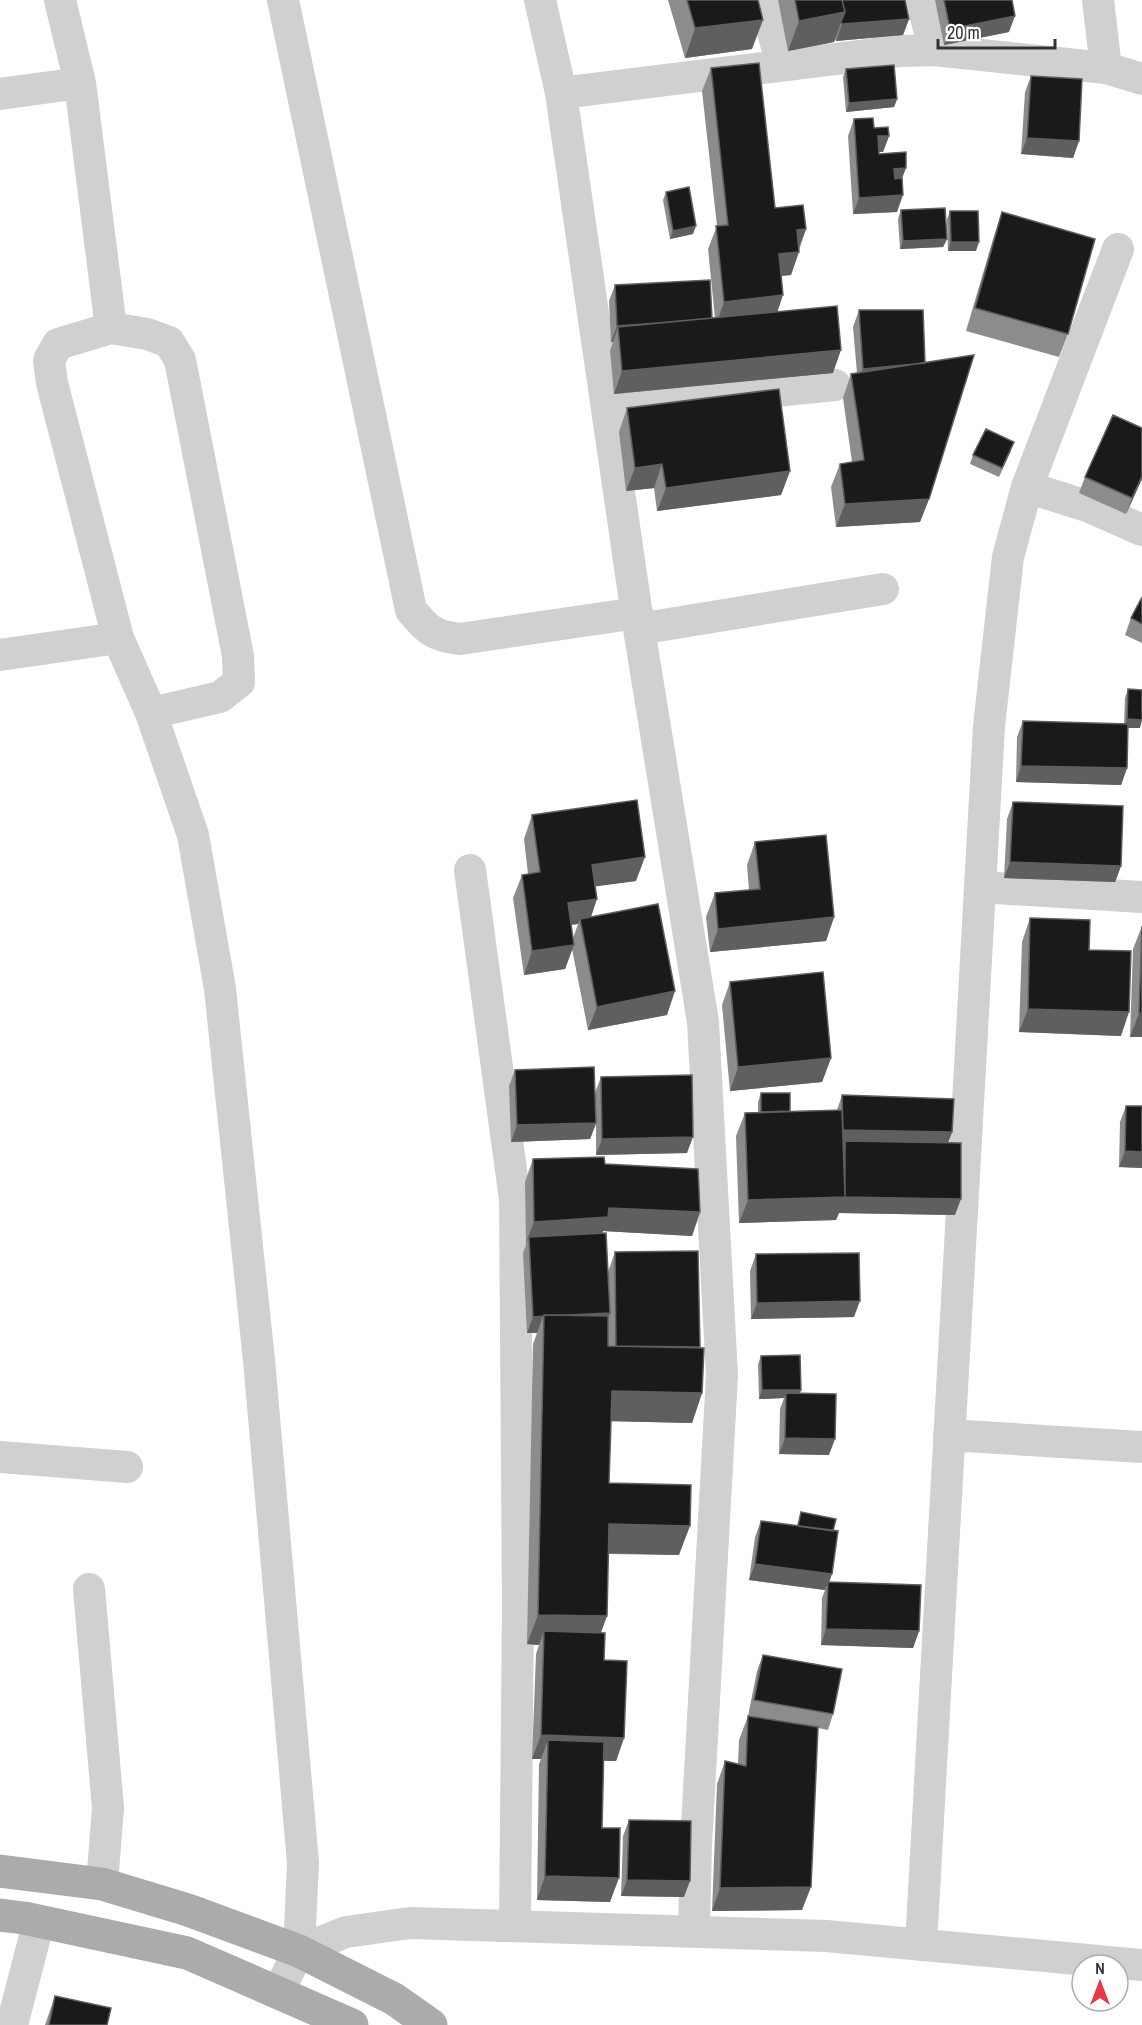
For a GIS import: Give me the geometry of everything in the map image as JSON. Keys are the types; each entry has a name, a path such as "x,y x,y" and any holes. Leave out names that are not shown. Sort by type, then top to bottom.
{"main road":[{"path":"0,1871 102,1884 188,1910 299,1951 394,1999 431,2025"},
{"path":"0,1916 39,1921 187,1953 352,2025"}],"street":[{"path":"61,0 80,83 111,328"},
{"path":"283,0 411,610 423,625 441,637 460,639 638,621 883,589"},
{"path":"540,0 561,93 638,621 703,1022 722,1375 696,1845 694,1932"},
{"path":"764,0 782,65"},
{"path":"922,0 934,50"},
{"path":"1098,0 1106,68"},
{"path":"561,93 900,51 934,50 1106,68 1142,79"},
{"path":"0,94 80,83"},
{"path":"921,1945 989,726 1008,557 1027,487 1118,249"},
{"path":"151,713 220,697 239,682 238,656 180,360 169,342 147,334 111,328 58,344 49,360 52,383 118,638 151,713 193,835 220,989 259,1360 303,1863 299,1951 278,1992"},
{"path":"607,408 835,385"},
{"path":"1027,487 1090,507 1142,531"},
{"path":"0,655 118,638"},
{"path":"470,870 515,1199 518,1605 515,1926"},
{"path":"980,887 1142,897"},
{"path":"949,1435 1142,1447"},
{"path":"0,1457 127,1467"},
{"path":"89,1589 108,1808 102,1884"},
{"path":"12,2025 39,1921"},
{"path":"299,1951 346,1932 410,1923 826,1936 1142,1965"}],"building":[{"path":"687,0 758,0 763,20 695,28"},
{"path":"795,0 842,0 845,12 799,21"},
{"path":"842,0 905,0 909,19 842,24 845,12"},
{"path":"944,0 1012,0 1015,16 950,29"},
{"path":"759,63 775,208 803,205 806,229 797,230 799,252 779,254 783,295 724,302 716,226 728,225 711,68"},
{"path":"894,65 897,99 849,103 846,69"},
{"path":"1031,76 1082,79 1079,141 1027,138"},
{"path":"873,118 874,128 888,127 889,136 878,136 879,154 906,152 906,168 894,169 895,179 902,178 903,195 859,198 854,119"},
{"path":"689,187 696,226 673,231 666,192"},
{"path":"945,208 947,239 903,241 901,210"},
{"path":"950,211 978,211 979,242 951,242"},
{"path":"1002,212 1095,239 1068,334 975,308"},
{"path":"710,280 712,318 617,326 615,285"},
{"path":"837,306 841,350 622,371 618,327"},
{"path":"859,310 923,310 925,363 863,369"},
{"path":"974,355 929,499 845,504 840,464 864,460 851,374"},
{"path":"779,389 790,471 666,488 662,464 635,468 627,408"},
{"path":"1113,415 1142,428 1142,476 1132,498 1085,477"},
{"path":"986,429 1014,442 1002,468 973,455"},
{"path":"1142,597 1142,624 1131,618"},
{"path":"1128,689 1142,690 1142,720 1127,719"},
{"path":"1023,721 1128,724 1127,768 1021,766"},
{"path":"637,800 645,857 592,865 597,899 568,903 574,945 532,951 522,875 540,872 532,815"},
{"path":"1013,802 1123,806 1121,866 1010,862"},
{"path":"826,835 834,917 718,929 715,893 760,889 755,842"},
{"path":"658,904 675,991 597,1007 580,919"},
{"path":"1030,918 1090,920 1089,950 1131,951 1129,1012 1028,1009"},
{"path":"1142,926 1142,1013 1139,1013"},
{"path":"823,972 831,1058 738,1067 730,982"},
{"path":"594,1067 596,1123 517,1125 515,1070"},
{"path":"692,1075 693,1137 602,1139 601,1077"},
{"path":"761,1093 790,1093 790,1111 761,1112"},
{"path":"842,1095 954,1099 952,1132 843,1130"},
{"path":"1126,1106 1142,1106 1142,1152 1125,1151"},
{"path":"842,1110 845,1197 748,1200 745,1113"},
{"path":"845,1141 961,1143 961,1199 844,1197"},
{"path":"604,1157 605,1164 698,1169 700,1212 609,1208 608,1217 534,1222 533,1159"},
{"path":"606,1233 610,1313 533,1317 529,1237"},
{"path":"698,1251 700,1347 616,1346 615,1252"},
{"path":"859,1253 860,1301 757,1303 756,1254"},
{"path":"544,1315 608,1316 608,1346 704,1348 702,1393 612,1391 609,1483 691,1485 690,1526 609,1524 607,1616 538,1615"},
{"path":"800,1355 801,1390 762,1390 761,1356"},
{"path":"786,1393 836,1394 835,1439 785,1438"},
{"path":"801,1512 836,1519 833,1531 798,1526"},
{"path":"761,1521 838,1531 832,1574 755,1564"},
{"path":"828,1582 921,1585 919,1631 826,1629"},
{"path":"544,1631 605,1633 604,1660 627,1661 624,1738 541,1735"},
{"path":"763,1655 842,1669 833,1714 754,1700"},
{"path":"748,1716 818,1727 811,1887 720,1888 725,1761 746,1766"},
{"path":"548,1740 604,1742 602,1828 620,1828 619,1878 545,1876"},
{"path":"629,1820 691,1821 690,1881 627,1880"},
{"path":"55,1996 111,2008 107,2025 49,2025"}]}
